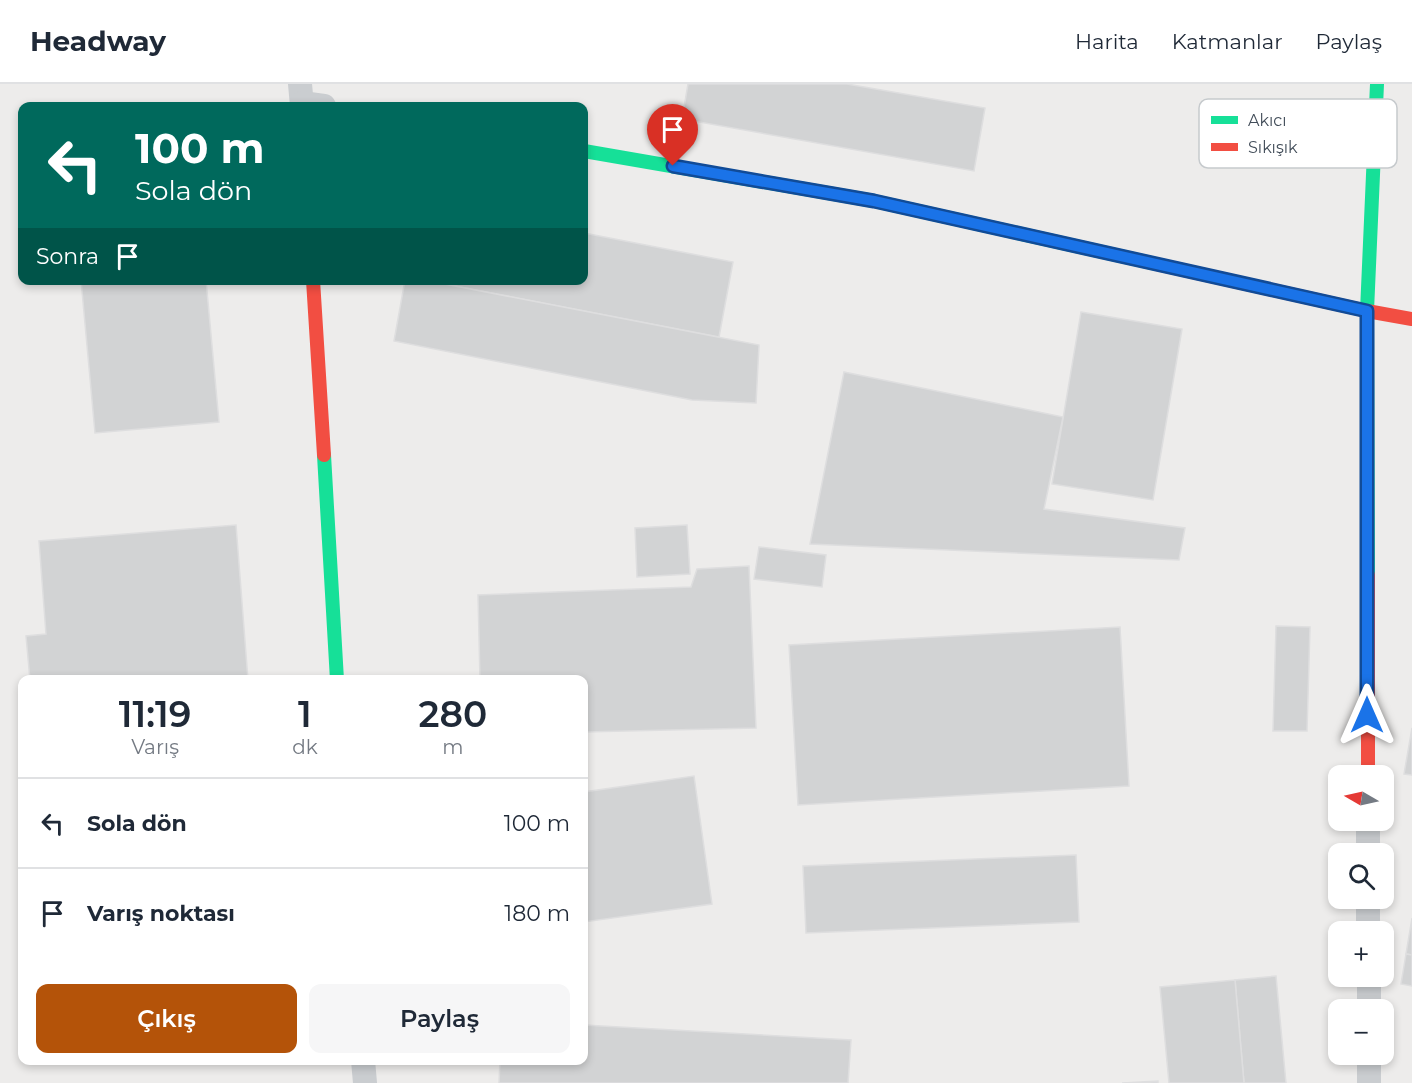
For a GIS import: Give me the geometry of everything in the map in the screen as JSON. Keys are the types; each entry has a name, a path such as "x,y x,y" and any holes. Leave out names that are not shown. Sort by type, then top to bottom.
{"street":[{"path":"1376,99 1377,84"},
{"path":"588,152 874,201 1367,311 1412,319"},
{"path":"1368,765 1367,311 1373,168"},
{"path":"313,285 337,675"},
{"path":"363,1065 365,1083"},
{"path":"1369,1065 1369,1083"}],"building":[{"path":"688,84 847,84 985,108 974,171 682,119"},
{"path":"588,234 733,262 719,337 450,285 588,285"},
{"path":"81,285 206,285 219,422 95,433"},
{"path":"404,285 450,285 759,345 756,403 692,400 394,341"},
{"path":"1081,312 1182,329 1153,500 1052,484"},
{"path":"844,372 1063,417 1044,509 1185,528 1179,560 810,544"},
{"path":"236,525 248,675 30,675 26,636 46,634 39,541"},
{"path":"687,525 690,574 637,577 635,528"},
{"path":"759,547 826,555 822,587 754,579"},
{"path":"749,566 756,728 588,732 588,675 480,675 478,595 691,587 697,569"},
{"path":"1276,626 1310,627 1307,731 1273,731"},
{"path":"1120,627 1129,786 798,805 789,645"},
{"path":"1412,728 1412,775 1404,774"},
{"path":"694,776 712,904 588,921 588,791"},
{"path":"1076,855 1079,922 806,933 803,866"},
{"path":"1412,918 1412,955 1406,954"},
{"path":"1406,954 1412,955 1412,986 1401,984"},
{"path":"1276,976 1286,1083 1244,1083 1235,980"},
{"path":"1235,980 1244,1083 1169,1083 1160,987"},
{"path":"588,1025 851,1040 848,1083 499,1083 500,1065 588,1065"},
{"path":"1158,1081 1158,1083 1122,1083"}],"traffic: fast":[{"path":"1376,99 1377,84"},
{"path":"588,152 874,201 1156,264"},
{"path":"1368,575 1367,311 1373,168"},
{"path":"324,455 337,675"}],"traffic: jam":[{"path":"1156,264 1412,319"},
{"path":"313,285 324,455"},
{"path":"1368,575 1368,765"}],"route":[{"path":"673,166 874,201 1367,311 1367,715"}]}
